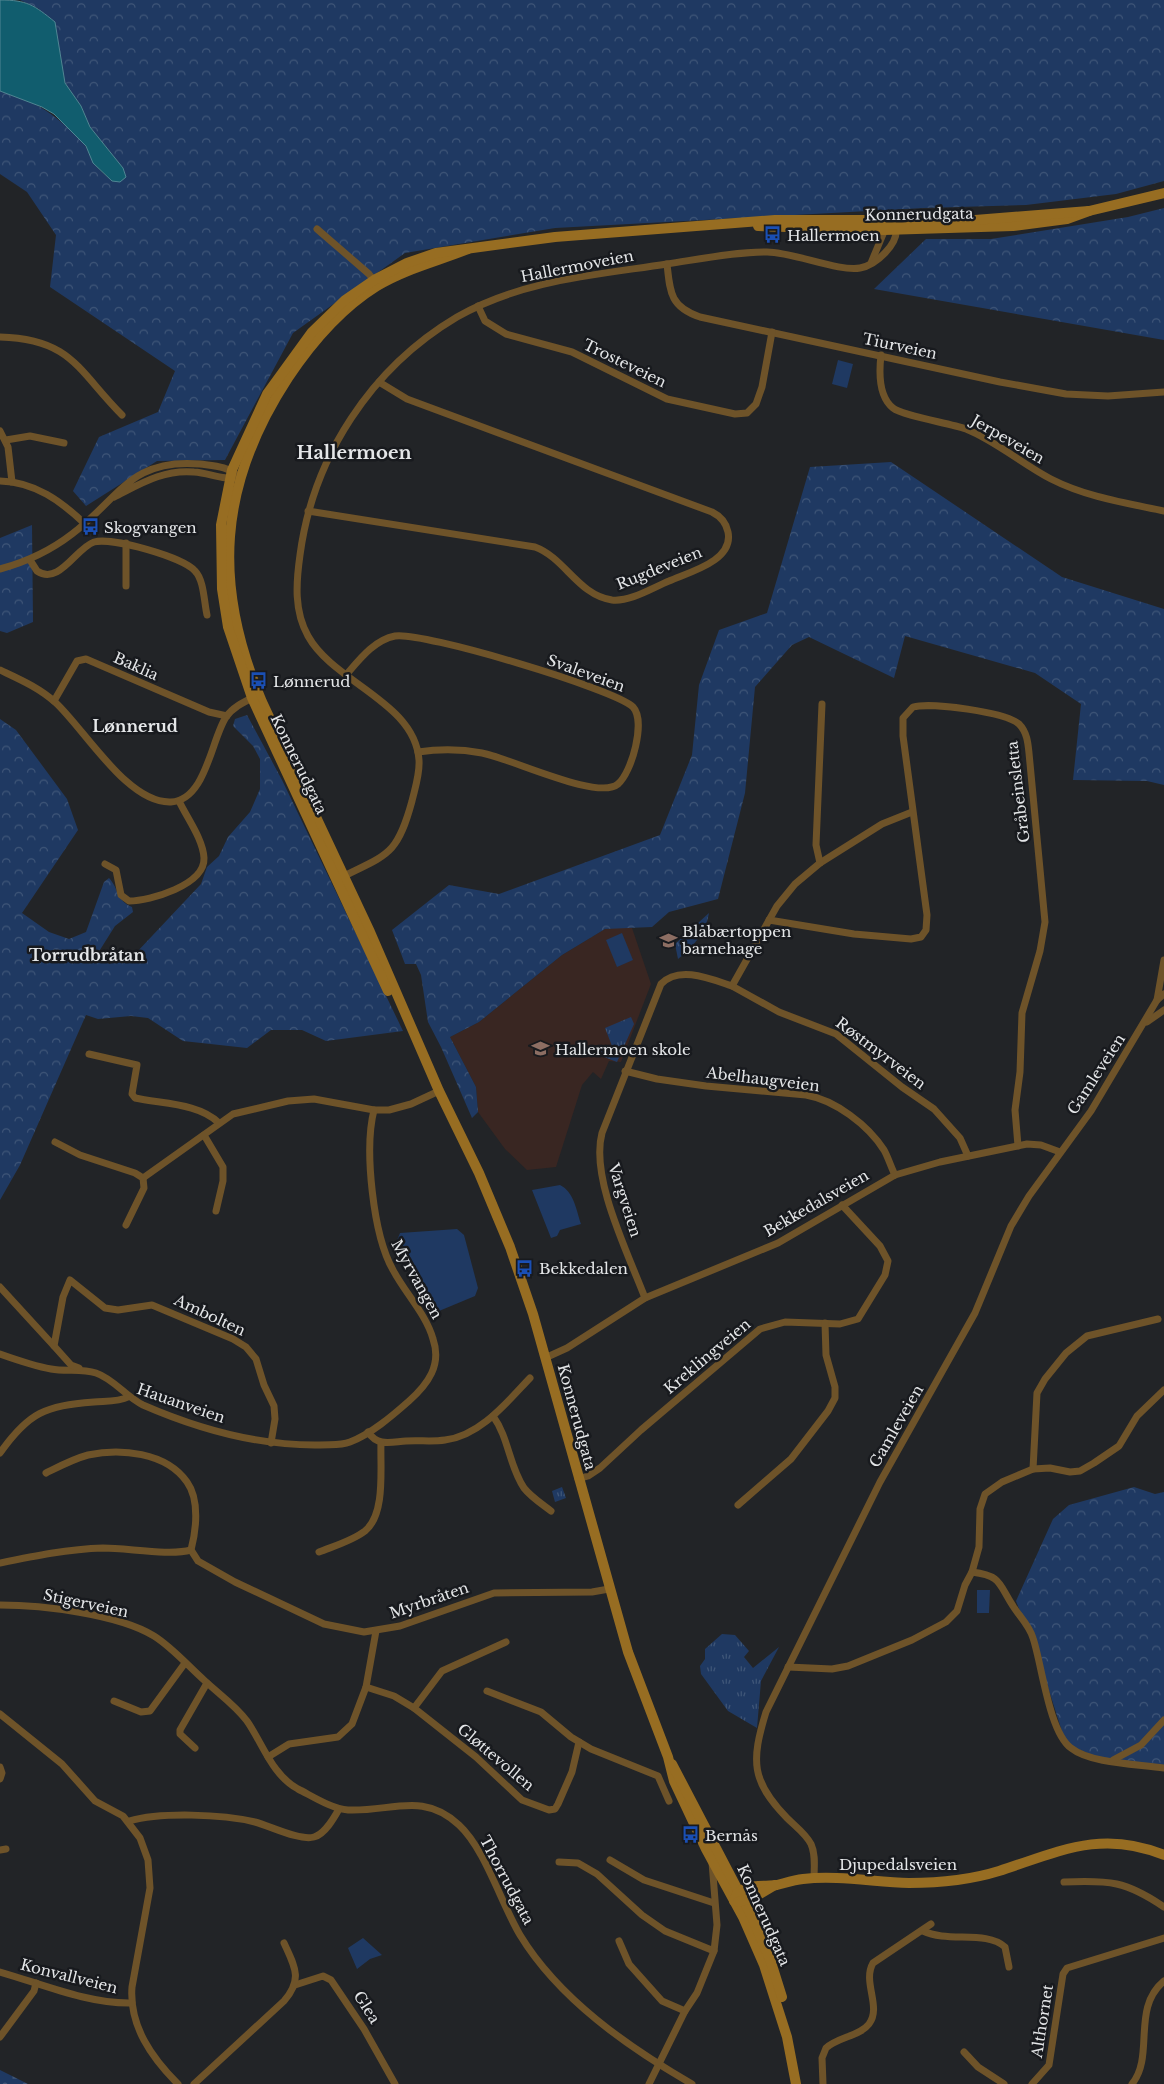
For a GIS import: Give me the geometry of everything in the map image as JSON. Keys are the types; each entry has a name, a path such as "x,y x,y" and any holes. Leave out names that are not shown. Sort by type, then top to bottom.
{"main road":[{"name":"Konnerudgata","path":"739,1898 713,1860 674,1781 668,1757 634,1670 609,1588 545,1358 510,1247 479,1173 256,697 228,627 222,589 221,525 233,476 261,404 294,355 329,314 376,283 422,257 555,237 820,219 895,225 1089,211 1164,193"},
{"name":"Konnerudgata","path":"747,224 767,228 884,230 895,225"},
{"name":"Konnerudgata","path":"668,1757 681,1778 739,1898 764,1942 778,1983 788,2022 788,2037 796,2084"},
{"name":"Djupedalsveien","path":"739,1898 758,1885 775,1885 814,1878 909,1882 968,1879 999,1871 1065,1848 1106,1842 1149,1848 1164,1854"}],"street":[{"path":"871,263 890,247 895,225"},
{"path":"317,229 376,283"},
{"path":"871,263 882,242 884,230"},
{"name":"Hallermoveien","path":"340,877 382,857 390,851 400,838 416,788 419,764 414,739 404,723 318,653 300,619 297,583 308,510 325,462 336,442 356,410 379,382 416,346 447,324 478,306 515,291 552,281 763,252 790,255 851,268 864,267 871,263"},
{"name":"Tiurveien","path":"667,264 672,295 678,306 685,312 700,317 1000,382 1066,394 1108,396 1164,392"},
{"name":"Trosteveien","path":"478,306 485,321 506,334 572,352 667,399 735,414 747,413 756,404 762,387 772,332"},
{"path":"0,337 33,340 53,348 83,369 122,415"},
{"name":"Jerpeveien","path":"880,355 879,369 884,396 893,408 899,412 969,430 1037,472 1072,488 1164,511"},
{"name":"Rugdeveien","path":"308,510 535,547 551,554 589,591 612,600 635,595 704,566 725,550 729,537 726,526 712,512 407,399 379,382"},
{"path":"0,431 6,440 12,482"},
{"path":"6,440 30,436 64,443"},
{"path":"0,569 30,560 52,548 84,524 124,485 139,474 163,465 192,464 233,476"},
{"path":"0,481 34,487 49,495 84,524"},
{"path":"30,560 37,571 50,574 62,569 83,548 95,542 126,543 180,562 194,570 198,576 207,615"},
{"path":"126,543 126,586"},
{"name":"Svaleveien","path":"346,676 373,646 394,636 409,636 496,657 612,696 632,706 638,715 639,723 636,743 624,776 618,784 607,789 586,787 483,753 442,750 418,752"},
{"name":"Baklia","path":"54,701 78,661 86,659 209,712 227,716"},
{"path":"0,670 35,688 54,701 104,757 138,790 155,800 180,801 195,789 227,716 239,704 256,697"},
{"path":"820,863 816,845 822,704"},
{"name":"Gråbeinsletta","path":"769,920 854,934 911,939 921,937 926,930 927,915 912,812 902,726 904,718 913,707 927,705 1002,716 1021,726 1027,737 1029,753 1044,922 1040,951 1022,1013 1020,1072 1015,1110 1018,1146"},
{"path":"105,864 116,870 121,895 129,901 178,888 195,878 202,868 203,854 180,801"},
{"path":"732,986 769,920 795,884 820,863 891,818 912,812"},
{"name":"Gamleveien","path":"814,1878 814,1857 811,1844 765,1792 757,1774 757,1749 763,1721 880,1482 975,1313 1011,1226 1029,1196 1091,1111 1157,1000 1164,960"},
{"name":"Vargveien","path":"645,1298 607,1198 598,1159 602,1133 658,989 665,980 677,975 696,976 732,986"},
{"name":"Røstmyrveien","path":"732,986 779,1012 836,1034 902,1087 934,1109 960,1138 968,1156"},
{"name":"Gamleveien","path":"1157,1000 1164,994"},
{"path":"1144,1024 1164,1010"},
{"path":"89,1054 137,1065 132,1094 135,1098 189,1108 213,1116 219,1123"},
{"name":"Abelhaugveien","path":"625,1071 657,1079 806,1095 822,1099 851,1118 874,1138 884,1150 895,1175"},
{"path":"143,1178 233,1114 304,1099 329,1100 374,1110 400,1108 439,1091"},
{"name":"Myrvangen","path":"368,1432 404,1405 427,1383 434,1369 436,1353 433,1337 392,1268 377,1230 370,1143 374,1110"},
{"path":"204,1136 223,1167 223,1181 216,1211"},
{"path":"55,1142 80,1155 135,1173 143,1178"},
{"name":"Bekkedalsveien","path":"545,1358 567,1348 645,1298 778,1243 895,1175 968,1156 1018,1146 1041,1144 1060,1152"},
{"path":"126,1225 142,1193 143,1178"},
{"name":"Kreklingveien","path":"578,1479 588,1476 600,1468 752,1334 767,1326 785,1322 848,1323 862,1316 889,1265 886,1253 842,1205"},
{"name":"Ambolten","path":"54,1346 58,1315 70,1280 105,1308 118,1310 152,1305 233,1339 246,1347 256,1359 264,1385 274,1406 275,1419 271,1444"},
{"path":"0,1287 71,1365 98,1374 128,1397"},
{"path":"1034,1469 1037,1393 1045,1379 1066,1353 1087,1336 1158,1319"},
{"path":"738,1505 791,1458 832,1404 836,1392 826,1355 825,1323"},
{"path":"0,1354 52,1370 84,1370"},
{"path":"368,1432 380,1443 450,1439 479,1426 493,1416 530,1378"},
{"path":"788,1667 842,1668 912,1640 953,1617 957,1611 964,1585 972,1572 979,1547 980,1509 985,1494 1002,1482 1034,1469 1050,1468 1070,1472 1080,1471 1094,1463 1119,1446 1137,1416 1164,1390"},
{"name":"Hauanveien","path":"0,1453 13,1434 38,1413 64,1406 119,1400 128,1397 182,1419 241,1438 271,1444 341,1444 368,1432"},
{"path":"493,1416 504,1433 521,1483 529,1493 551,1511"},
{"path":"319,1552 365,1531 375,1518 379,1496 380,1443"},
{"path":"0,1563 78,1549 134,1549 173,1554 190,1550 195,1525 191,1490 183,1477 156,1460 134,1453 114,1451 78,1458 46,1474"},
{"name":"Myrbråten","path":"190,1550 198,1561 208,1568 305,1615 345,1630 376,1631 400,1626 494,1593 584,1592 609,1588"},
{"path":"972,1572 991,1575 1000,1582 1030,1630 1054,1720 1064,1742 1082,1755 1164,1768"},
{"name":"Stigerveien","path":"0,1605 55,1608 117,1621 152,1636 235,1707 278,1771 295,1788 340,1808"},
{"path":"268,1757 289,1744 338,1736 352,1724 366,1687 376,1631"},
{"path":"414,1708 442,1672 506,1642"},
{"path":"114,1701 141,1712 150,1711 185,1663"},
{"path":"195,1748 180,1734 180,1730 207,1683"},
{"name":"Gløttevollen","path":"366,1687 394,1696 414,1708 476,1757 522,1800 549,1810 555,1809 558,1804 572,1772 579,1742"},
{"path":"487,1691 541,1712 579,1742 603,1755 658,1776 669,1801"},
{"path":"0,1714 62,1764 95,1802 129,1821 144,1846 150,1874 147,1909 132,1987 132,2003 136,2024 144,2042 178,2084"},
{"path":"1113,1760 1141,1745 1164,1720"},
{"path":"0,1767 2,1773 0,1779"},
{"name":"Thorrudgata","path":"340,1808 360,1810 427,1805 441,1811 458,1824 472,1841 520,1934 535,1958 585,2008 658,2065 692,2084"},
{"path":"129,1821 148,1816 220,1816 255,1822 298,1836 313,1837 322,1832 340,1808"},
{"path":"610,1860 644,1880 714,1903"},
{"path":"649,2084 685,2011 697,1992 714,1951 717,1925 714,1903 713,1860"},
{"path":"559,1862 578,1864 597,1874 665,1931 714,1951"},
{"path":"1064,1882 1116,1882 1138,1890 1164,1907"},
{"path":"823,2084 822,2058 826,2048 862,2030 872,2019 873,2008 869,1979 874,1964 931,1924"},
{"path":"923,1931 939,1937 996,1941 1005,1947 1009,1967"},
{"name":"Althornet","path":"1032,2084 1049,2065 1063,1974 1067,1968 1164,1938"},
{"path":"619,1941 629,1964 662,2000 685,2011"},
{"path":"194,2084 284,2001 295,1985 295,1969 284,1944"},
{"name":"Konvallveien","path":"0,1972 114,2003 132,2003"},
{"name":"Glea","path":"295,1985 323,1976 331,1980 364,2029 395,2084"},
{"path":"1132,2084 1137,2078 1141,2065 1146,2012 1154,1991 1164,1981"},
{"path":"0,2037 34,1990 36,1982"},
{"path":"964,2052 978,2067 1004,2084"}],"shaded area":[{"path":"0,0 24,2 41,11 55,22 65,83 81,106 90,127 123,168 126,177 120,182 112,181 93,163 86,146 54,114 42,107 0,91"},
{"name":"Hallermoen skole","path":"631,925 651,984 621,1062 609,1061 601,1079 593,1072 582,1085 556,1167 527,1170 505,1149 478,1112 476,1087 450,1037 479,1022 562,955 605,929"}],"green space":[{"path":"20,0 1164,0 1164,181 1116,194 1026,205 924,208 555,228 405,253 293,333 225,460 157,461 86,506 73,491 99,437 158,412 175,371 50,287 56,235 27,192 0,174 0,91 36,104 66,126 84,144 99,169 112,181 123,168 90,127 81,106 65,83 60,56 39,9"},
{"path":"1164,208 1164,340 874,289 926,239 991,239 1128,217"},
{"path":"838,360 853,364 847,388 832,384"},
{"path":"891,462 1062,577 1164,609 1164,785 1147,781 1073,780 1081,704 1035,673 905,636 894,678 809,637 792,645 755,687 745,793 718,899 669,912 652,927 605,929 562,955 479,1022 450,1037 476,1087 478,1112 472,1118 428,1022 421,975 416,964 405,964 392,930 449,885 499,894 660,835 692,755 699,685 719,630 767,613 810,467"},
{"path":"32,525 33,622 7,633 0,631 0,538"},
{"path":"247,715 282,780 403,1031 326,1041 302,1030 271,1030 247,1048 183,1041 148,1018 131,1016 98,1019 86,1015 20,1165 0,1200 0,719 16,730 67,799 78,830 22,913 49,932 69,939 86,932 104,882 109,878 123,901 132,907 133,912 115,926 98,953 109,964 136,953 201,884 207,867 219,856 228,837 250,812 260,789 260,759 253,746 233,726 235,719"},
{"path":"709,913 705,927 698,939 678,959 675,944"},
{"path":"622,933 633,960 617,967 606,940"},
{"path":"631,1017 634,1024 617,1062 604,1057 601,1051 612,1046 605,1028"},
{"path":"560,1185 571,1196 581,1224 560,1230 557,1236 551,1238 532,1190"},
{"path":"457,1229 464,1235 478,1288 475,1296 439,1311 434,1308 396,1243 400,1233"},
{"path":"562,1487 566,1498 555,1502 552,1491"},
{"path":"1134,1487 1155,1494 1164,1492 1164,1768 1106,1761 1066,1744 1038,1656 1016,1601 1053,1519 1069,1505"},
{"path":"977,1590 990,1590 989,1613 977,1613"},
{"path":"722,1634 735,1635 749,1651 744,1657 753,1668 779,1647 761,1681 757,1728 728,1711 701,1674 700,1666 705,1659 705,1649"},
{"path":"363,1938 382,1955 370,1959 357,1969 348,1948"},
{"path":"0,2070 28,2084 0,2084"}],"place":[{"name":"Hallermoen","path":"773,235"},
{"name":"Skogvangen","path":"90,527"},
{"name":"Lønnerud","path":"259,681"},
{"name":"Blåbærtoppen barnehage","path":"668,940"},
{"name":"Hallermoen skole","path":"541,1049"},
{"name":"Bekkedalen","path":"525,1268"},
{"name":"Bernås","path":"691,1835"}],"district":[{"name":"Hallermoen","path":"354,453"},
{"name":"Lønnerud","path":"135,726"},
{"name":"Torrudbråtan","path":"87,955"}]}
